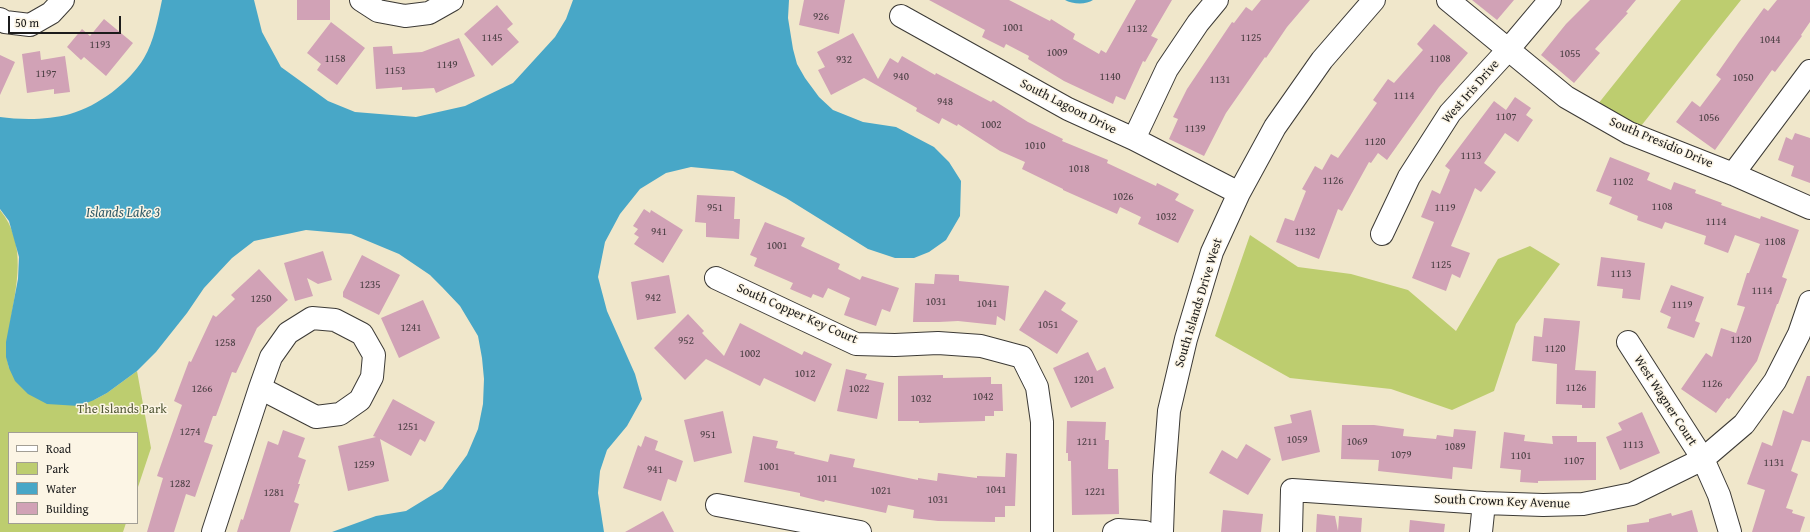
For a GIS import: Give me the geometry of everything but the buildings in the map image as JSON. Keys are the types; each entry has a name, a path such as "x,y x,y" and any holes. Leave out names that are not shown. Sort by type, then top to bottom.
{"street":[{"path":"361,0 378,11 405,16 429,13 452,0"},
{"path":"1134,139 1167,69 1198,23 1217,0"},
{"name":"South Islands Drive West","path":"1162,532 1164,476 1169,411 1186,339 1212,252 1239,193 1275,127 1322,60 1374,0"},
{"name":"South Presidio Drive","path":"1448,0 1566,98 1629,133 1733,174 1810,208"},
{"name":"West Iris Drive","path":"1382,234 1409,177 1450,113 1550,0"},
{"path":"0,19 4,22 30,24 56,7"},
{"name":"South Lagoon Drive","path":"901,16 1068,109 1134,139 1239,193"},
{"path":"1733,174 1810,71"},
{"name":"South Copper Key Court","path":"716,278 856,344 895,345 938,343 981,346 1022,357 1037,387 1042,422 1042,532"},
{"name":"South Crown Key Avenue","path":"1291,532 1292,490 1543,506 1583,504 1632,494 1703,460 1744,424 1776,381 1799,334 1810,302"},
{"path":"213,532 260,388 271,357 288,333 312,318 335,320 362,334 374,355 372,377 360,400 340,414 316,417 260,388"},
{"name":"West Wagner Court","path":"1628,342 1703,460 1719,495 1730,532"},
{"path":"1481,532 1484,503"},
{"path":"717,505 860,532"},
{"path":"1114,532 1118,530 1145,532"}],"green space":[{"path":"1681,0 1741,0 1641,126 1598,104"},
{"name":"The Islands Park","path":"0,210 9,223 14,237 18,266 7,347 9,368 94,400 107,393 137,371 151,448 138,487 138,432 8,432 8,524 126,524 123,532 0,532"},
{"path":"1250,235 1298,267 1351,274 1408,290 1456,331 1498,259 1530,246 1560,264 1516,324 1494,391 1452,410 1391,389 1290,378 1215,336"}],"water":[{"name":"Islands Lake 3","path":"162,0 254,0 262,32 281,67 328,101 355,112 416,117 465,106 513,83 555,37 566,19 573,0 789,0 788,18 797,64 819,97 833,110 863,122 896,127 934,147 949,162 961,181 960,216 946,240 929,252 914,258 895,258 868,249 786,198 733,171 691,167 666,173 640,189 620,214 605,242 598,277 607,311 635,374 642,399 627,426 607,450 600,471 598,493 604,532 332,532 376,516 406,511 442,489 467,455 478,429 483,404 484,379 478,336 460,306 442,287 430,275 399,254 351,234 306,230 254,241 232,258 204,288 187,313 156,352 137,371 107,393 79,406 47,404 28,394 15,381 9,368 6,357 6,342 18,279 19,257 9,221 0,209 0,117 35,119 62,116 81,110 112,92 130,76 144,58 153,37"},
{"path":"1065,0 1093,0 1087,3 1079,3"}]}
